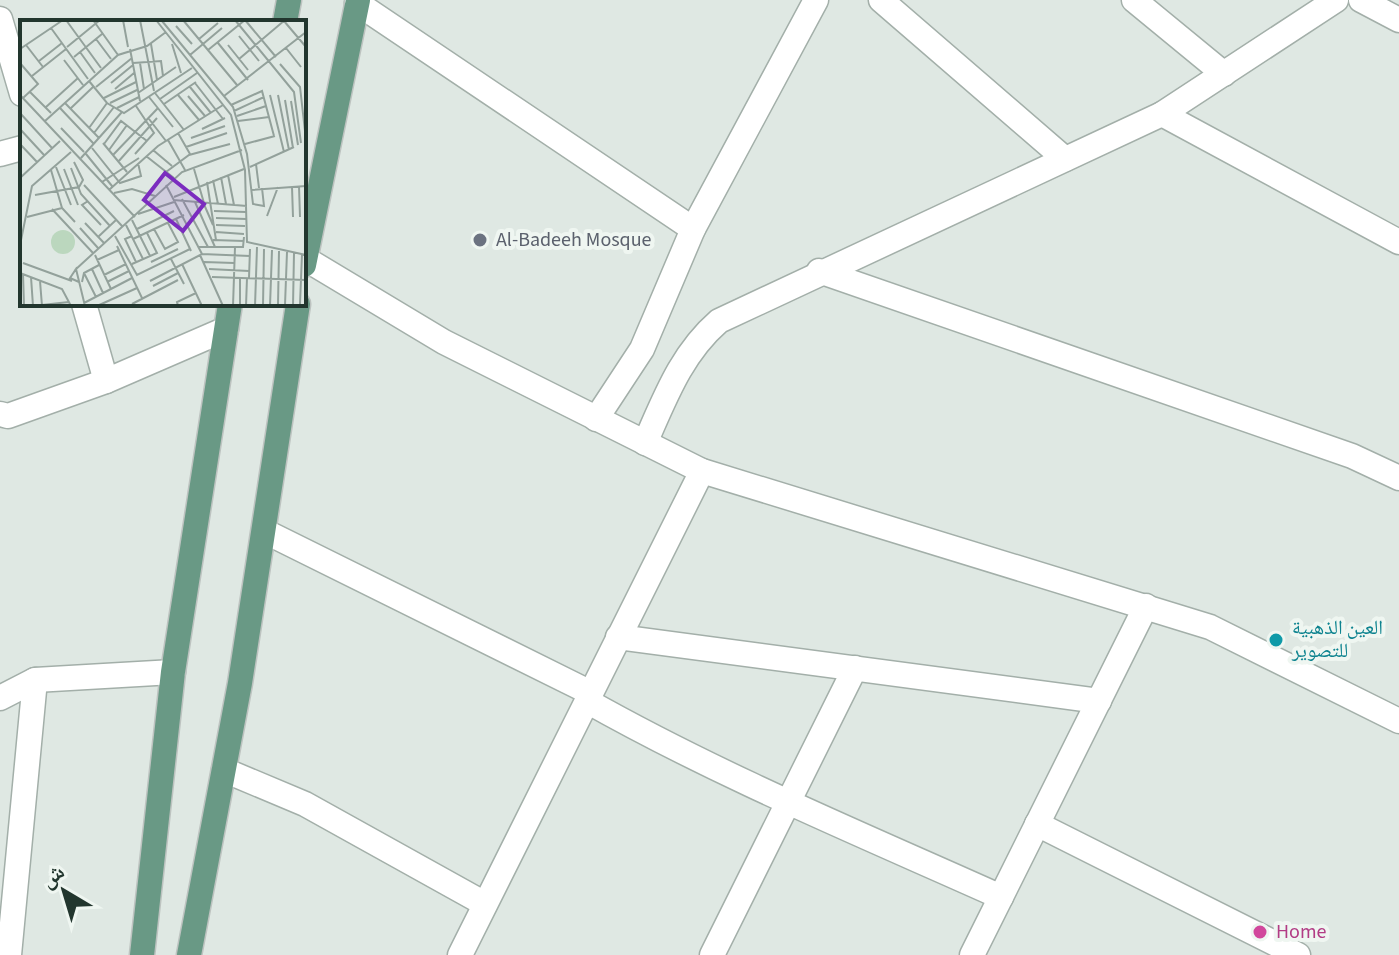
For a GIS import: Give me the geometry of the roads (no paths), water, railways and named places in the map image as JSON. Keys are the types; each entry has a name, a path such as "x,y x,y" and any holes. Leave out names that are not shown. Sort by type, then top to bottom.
{"main road":[{"path":"285,20 289,0"},
{"path":"306,256 358,2"},
{"path":"142,955 173,672 230,306"},
{"path":"189,955 224,770 298,306"}],"street":[{"path":"596,419 642,349 693,229 816,0"},
{"path":"881,0 1065,159"},
{"path":"1134,0 1224,74"},
{"path":"645,443 672,380 697,340 719,321 819,271 1162,114 1336,0"},
{"path":"1361,0 1399,20"},
{"path":"358,2 693,229"},
{"path":"0,19 20,87"},
{"path":"1162,114 1399,242"},
{"path":"0,154 20,149"},
{"path":"306,262 444,342 702,471 1210,627 1399,721"},
{"path":"819,271 1352,456 1399,478"},
{"path":"85,306 106,381"},
{"path":"0,414 8,416 106,381 226,329"},
{"path":"460,955 702,471"},
{"path":"264,531 788,801 1001,897"},
{"path":"972,955 1146,606"},
{"path":"618,637 1099,701"},
{"path":"712,955 855,668"},
{"path":"0,698 35,680 173,672"},
{"path":"9,955 35,680"},
{"path":"224,770 305,804 485,904"},
{"path":"1037,824 1298,955"}],"place":[{"name":"Al-Badeeh Mosque","path":"480,240"},
{"name":"العين الذهبية للتصوير","path":"1276,640"},
{"name":"Home","path":"1260,932"}]}
